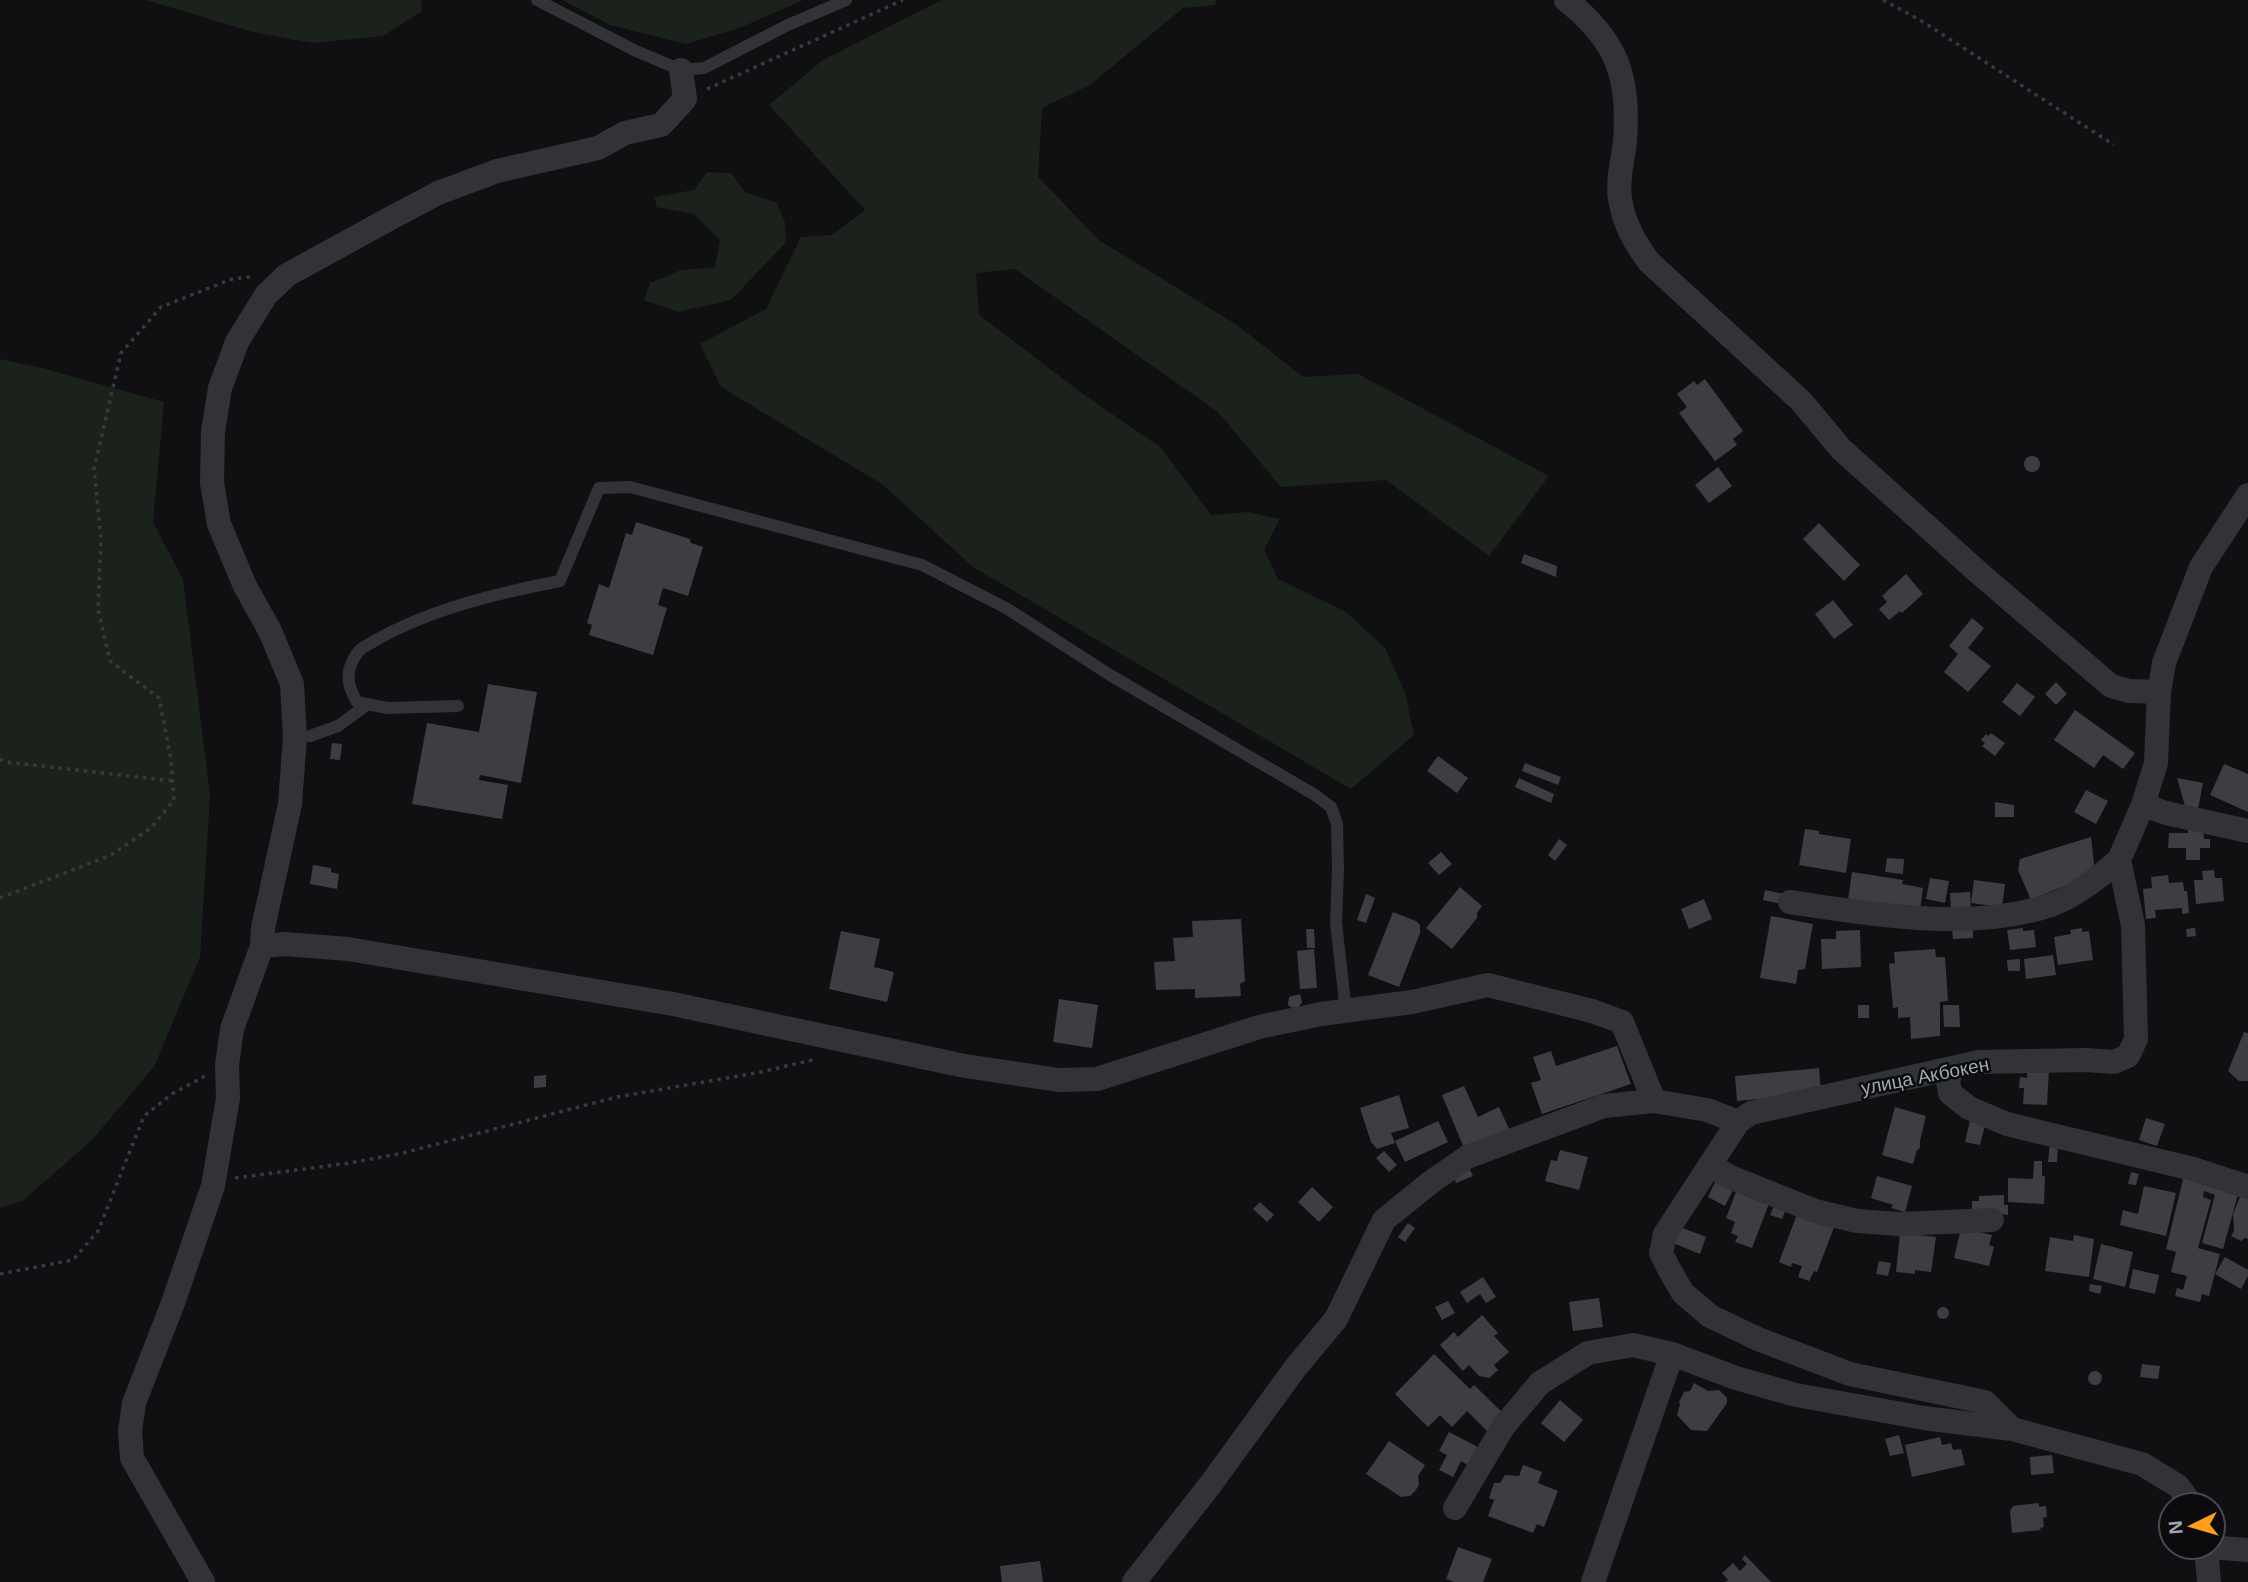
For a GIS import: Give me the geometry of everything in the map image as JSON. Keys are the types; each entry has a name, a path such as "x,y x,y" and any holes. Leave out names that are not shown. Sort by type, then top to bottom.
{"street":[{"path":"1566,0 1597,26 1622,76 1626,109 1620,198 1632,239 1649,262 1801,401 1841,449 1979,573 2111,686 2129,691 2159,692"},
{"path":"203,1582 132,1458 130,1431 134,1403 173,1303 213,1186 228,1098 232,1029 262,946 263,928 302,736 292,684 219,524 212,483 215,421 220,388 237,342 266,295 287,275 438,193 497,171 598,149 625,134 661,125 685,99 681,70"},
{"path":"1790,902 1854,912 1951,920 2011,915 2054,904 2094,882 2119,860 2143,805 2156,763 2159,692 2165,663 2201,567 2248,495"},
{"path":"2143,805 2166,813 2248,831"},
{"name":"улица Акбокен","path":"1738,1122 1751,1113 1979,1062 2113,1062 2128,1056 2136,1039 2133,925 2119,860"},
{"path":"262,946 285,944 348,948 673,1004 965,1066 1059,1080 1097,1079 1259,1027 1412,1002 1488,985 1622,1022 1654,1101"},
{"path":"1952,1069 1948,1081 1950,1093 1981,1114 2007,1124 2193,1169 2248,1187"},
{"path":"1134,1582 1210,1485 1296,1367 1336,1319 1384,1220 1467,1157 1604,1106 1654,1101 1707,1110 1738,1122 1665,1234 1661,1253 1683,1293 1710,1316 1758,1339 1850,1374 1985,1402 2012,1429"},
{"path":"1710,1164 1730,1177 1815,1211 1857,1221 1899,1224 1992,1220"},
{"path":"1455,1508 1503,1427 1540,1383 1588,1353 1633,1345 1672,1354 1736,1378 1796,1395 1924,1418 2012,1429 2142,1464 2182,1491"},
{"path":"1593,1582 1672,1354"},
{"path":"2227,1548 2248,1550"},
{"path":"2208,1561 2209,1582"}],"lane":[{"path":"537,0 636,51 681,70 704,68 788,25 846,0"},
{"path":"458,706 387,708 357,702 348,687 349,671 359,650 387,634 436,614 514,590 560,581 599,488 630,487 922,565 1006,608 1110,675 1331,807 1337,824 1336,923 1346,1011"},
{"path":"302,736 338,726 368,704"}],"path":[{"path":"685,99 903,0"},
{"path":"1883,0 1920,20 2115,145"},
{"path":"0,898 111,855 151,828 174,800 159,698 110,661 98,609 101,539 94,469 121,352 161,307 232,279 287,275"},
{"path":"0,759 6,762 173,781"},
{"path":"0,1274 73,1260 99,1231 144,1116 172,1094 206,1076 229,1052"},
{"path":"208,1199 218,1187 235,1178 390,1155 617,1097 756,1073 828,1056"}],"shaded area":[{"path":"146,0 421,0 422,11 383,36 312,43 253,32"},
{"path":"562,0 803,0 742,27 686,44 610,25"},
{"path":"942,0 1216,0 1215,5 1183,8 1090,85 1042,108 1038,177 1099,240 1237,325 1303,377 1358,374 1549,476 1489,556 1386,480 1281,487 1218,412 1015,269 976,273 979,315 1083,394 1160,447 1211,515 1248,512 1280,519 1264,550 1278,579 1346,612 1385,648 1405,692 1414,735 1351,789 973,567 882,484 721,387 700,344 766,309 801,237 832,235 865,210 769,105 823,60"},
{"path":"707,172 731,173 745,192 777,203 785,223 786,242 731,300 678,312 644,300 650,283 681,270 715,267 720,240 694,214 657,207 654,197 694,190"},
{"path":"0,359 164,402 153,522 183,580 210,794 200,957 154,1067 90,1142 22,1201 0,1208"}],"building":[{"path":"1705,379 1743,431 1733,439 1737,445 1715,461 1679,413 1687,407 1677,394 1694,381 1697,385"},
{"path":"2029,456 2035,456 2040,464 2038,470 2029,472 2024,467 2024,461"},
{"path":"1718,467 1732,486 1709,503 1695,485"},
{"path":"636,522 690,539 691,543 703,547 688,596 663,588 658,605 667,608 653,655 589,635 592,625 587,623 599,584 609,588 626,533 632,535"},
{"path":"1819,523 1860,565 1844,581 1803,539"},
{"path":"1524,554 1557,566 1556,577 1521,563"},
{"path":"1906,574 1923,594 1902,613 1900,611 1889,620 1879,609 1887,602 1882,596"},
{"path":"1833,600 1853,625 1834,639 1815,614"},
{"path":"1972,618 1984,628 1968,648 1991,666 1968,692 1944,672 1958,654 1949,646"},
{"path":"2056,682 2067,694 2056,705 2045,694"},
{"path":"2017,683 2035,697 2020,716 2002,702"},
{"path":"488,684 537,692 521,783 480,775 479,780 508,785 502,819 412,804 427,723 479,732"},
{"path":"2075,710 2135,753 2123,769 2103,755 2094,768 2054,740"},
{"path":"1991,733 2005,743 1995,756 1982,746 1985,743 1981,740"},
{"path":"332,743 342,744 340,760 330,759"},
{"path":"1438,756 1468,778 1457,793 1427,771"},
{"path":"1525,763 1561,777 1558,785 1522,771"},
{"path":"2224,764 2248,774 2248,812 2210,795"},
{"path":"1519,778 1554,794 1551,803 1515,787"},
{"path":"2177,778 2203,783 2198,809 2185,806"},
{"path":"2086,790 2108,801 2096,824 2074,812"},
{"path":"1995,802 2014,805 2014,817 1995,817"},
{"path":"2188,828 2203,828 2204,839 2210,839 2210,848 2200,848 2200,860 2186,860 2186,848 2168,848 2169,833 2188,833"},
{"path":"1805,829 1851,839 1846,873 1799,865"},
{"path":"2091,837 2094,864 2090,875 2031,900 2018,870 2020,859"},
{"path":"1559,839 1567,845 1555,861 1548,855"},
{"path":"1441,852 1452,864 1439,875 1428,863"},
{"path":"1887,858 1904,859 1903,874 1885,872"},
{"path":"313,865 331,868 331,872 339,874 337,889 310,884"},
{"path":"2214,870 2215,878 2222,878 2224,901 2196,904 2194,880 2203,880 2202,871"},
{"path":"1852,872 1903,880 1902,884 1923,888 1920,910 1848,900"},
{"path":"2168,875 2169,883 2183,882 2184,891 2187,891 2189,913 2182,914 2182,908 2155,910 2156,918 2146,919 2143,889 2152,888 2151,877"},
{"path":"1930,878 1949,881 1945,903 1926,899"},
{"path":"1974,880 2005,884 2002,907 1971,903"},
{"path":"1460,887 1482,906 1477,918 1452,949 1426,928"},
{"path":"1765,890 1784,894 1782,904 1763,900"},
{"path":"1970,892 1971,910 1951,911 1950,893"},
{"path":"1366,894 1375,898 1366,923 1357,920"},
{"path":"1704,899 1712,919 1689,929 1681,909"},
{"path":"1393,912 1420,925 1420,933 1399,987 1368,975"},
{"path":"1771,916 1813,924 1805,969 1798,970 1796,984 1760,978"},
{"path":"1241,919 1245,981 1240,984 1241,996 1195,998 1195,989 1156,990 1154,962 1175,961 1173,938 1193,937 1192,921"},
{"path":"1973,928 1973,938 1953,939 1952,929"},
{"path":"2023,928 2023,931 2034,930 2036,947 2010,950 2007,930"},
{"path":"2082,928 2082,932 2089,931 2093,960 2058,965 2054,937 2071,934 2070,930"},
{"path":"2195,928 2196,936 2187,937 2186,929"},
{"path":"1306,929 1314,929 1315,948 1307,948"},
{"path":"1860,930 1861,967 1822,969 1821,939 1836,939 1836,931"},
{"path":"841,931 880,939 874,967 894,972 887,1002 829,989"},
{"path":"1314,949 1317,988 1300,989 1297,951"},
{"path":"1935,949 1936,957 1945,957 1948,1001 1940,1002 1940,1036 1911,1039 1910,1017 1898,1018 1898,1007 1893,1008 1889,964 1895,963 1894,952"},
{"path":"2053,955 2056,975 2026,979 2024,959"},
{"path":"2020,959 2020,971 2008,971 2007,960"},
{"path":"1300,994 1302,1002 1299,1007 1292,1008 1288,1005 1289,997"},
{"path":"1059,999 1098,1005 1092,1048 1053,1042"},
{"path":"1858,1005 1869,1005 1869,1018 1858,1018"},
{"path":"1943,1005 1959,1005 1960,1027 1944,1027"},
{"path":"2244,1032 2248,1033 2248,1081 2239,1081 2228,1071"},
{"path":"1617,1046 1631,1084 1542,1114 1531,1083 1541,1080 1533,1057 1551,1051 1556,1066"},
{"path":"1819,1068 1821,1093 1737,1101 1735,1076"},
{"path":"2027,1068 2049,1069 2047,1105 2023,1104 2024,1088 2019,1088 2020,1077 2027,1078"},
{"path":"546,1075 546,1087 534,1088 534,1076"},
{"path":"1464,1086 1478,1117 1499,1107 1509,1129 1464,1148 1442,1095"},
{"path":"1399,1095 1409,1128 1391,1133 1395,1143 1377,1149 1371,1142 1360,1108"},
{"path":"1895,1107 1926,1116 1920,1148 1913,1164 1882,1155"},
{"path":"2146,1118 2165,1124 2157,1146 2139,1140"},
{"path":"1438,1121 1448,1142 1405,1162 1395,1141"},
{"path":"1970,1121 1985,1125 1980,1145 1965,1142"},
{"path":"2050,1142 2058,1143 2057,1162 2048,1162"},
{"path":"1560,1150 1588,1157 1579,1190 1545,1181 1551,1160 1557,1161"},
{"path":"1384,1151 1397,1165 1389,1172 1376,1158"},
{"path":"2034,1161 2042,1161 2042,1176 2045,1176 2044,1204 2008,1202 2008,1178 2033,1179"},
{"path":"1469,1168 1473,1176 1456,1183 1453,1175"},
{"path":"2185,1171 2240,1187 2223,1249 2202,1243 2215,1195 2204,1191 2203,1197 2211,1200 2198,1248 2220,1254 2209,1296 2202,1294 2200,1302 2175,1296 2177,1288 2183,1290 2187,1276 2171,1272 2176,1252 2166,1249"},
{"path":"2131,1172 2139,1174 2136,1185 2128,1184"},
{"path":"1877,1176 1912,1186 1905,1212 1871,1198"},
{"path":"1717,1178 1735,1186 1725,1206 1708,1197"},
{"path":"2144,1186 2176,1193 2166,1236 2120,1225 2123,1210 2138,1214"},
{"path":"1312,1187 1333,1207 1319,1222 1298,1202"},
{"path":"1737,1189 1770,1201 1752,1248 1735,1242 1738,1236 1731,1233 1735,1222 1726,1218"},
{"path":"2242,1192 2248,1193 2248,1239 2241,1241 2231,1236 2234,1231 2233,1214"},
{"path":"2004,1195 2008,1215 1972,1210 1972,1201 1979,1201 1979,1196"},
{"path":"1777,1199 1788,1204 1782,1219 1770,1215"},
{"path":"1260,1202 1274,1215 1267,1222 1253,1209"},
{"path":"1799,1209 1836,1222 1817,1272 1814,1271 1809,1281 1798,1277 1802,1266 1792,1263 1791,1267 1779,1262"},
{"path":"1408,1223 1415,1228 1405,1242 1398,1237"},
{"path":"1680,1227 1706,1237 1700,1254 1673,1243"},
{"path":"1961,1228 1992,1235 1989,1245 1994,1247 1989,1266 1954,1258"},
{"path":"1900,1233 1936,1237 1931,1272 1896,1272"},
{"path":"2074,1235 2094,1239 2089,1277 2045,1271 2050,1237 2073,1241"},
{"path":"2101,1244 2133,1252 2125,1287 2093,1279"},
{"path":"2225,1257 2248,1270 2241,1289 2215,1274"},
{"path":"1879,1261 1891,1263 1888,1276 1876,1274"},
{"path":"2133,1269 2159,1275 2155,1294 2129,1288"},
{"path":"1483,1277 1496,1297 1486,1303 1480,1294 1467,1303 1460,1292"},
{"path":"2090,1284 2102,1286 2100,1294 2089,1291"},
{"path":"1599,1298 1603,1327 1573,1331 1569,1302"},
{"path":"1448,1301 1455,1313 1442,1320 1435,1307"},
{"path":"1943,1307 1949,1313 1943,1319 1937,1313"},
{"path":"1482,1315 1498,1333 1494,1336 1509,1352 1494,1365 1498,1370 1489,1378 1479,1376 1469,1365 1463,1371 1440,1345 1454,1332 1458,1337"},
{"path":"1434,1354 1470,1389 1474,1385 1506,1416 1489,1433 1467,1411 1452,1427 1440,1415 1428,1427 1395,1394"},
{"path":"2142,1364 2160,1366 2158,1379 2140,1377"},
{"path":"2092,1371 2098,1371 2102,1378 2098,1385 2092,1385 2088,1381 2088,1375"},
{"path":"1694,1383 1708,1391 1719,1390 1727,1398 1727,1403 1707,1431 1691,1430 1677,1415 1684,1392 1690,1391"},
{"path":"1560,1400 1583,1420 1564,1442 1541,1423"},
{"path":"1449,1432 1478,1447 1468,1465 1461,1461 1453,1477 1439,1470 1447,1455 1439,1451"},
{"path":"1899,1435 1904,1453 1890,1456 1885,1439"},
{"path":"1940,1437 1942,1445 1951,1443 1953,1450 1961,1449 1965,1465 1912,1477 1905,1445"},
{"path":"1389,1441 1425,1465 1418,1476 1419,1485 1410,1496 1401,1497 1366,1474"},
{"path":"2052,1455 2054,1473 2031,1475 2030,1457"},
{"path":"1523,1465 1542,1472 1538,1483 1558,1491 1544,1527 1537,1524 1533,1533 1488,1516 1494,1500 1489,1498 1494,1483 1500,1483 1505,1475 1519,1476"},
{"path":"2039,1503 2039,1507 2046,1506 2044,1527 2040,1528 2041,1530 2012,1533 2010,1511 2013,1506"},
{"path":"1458,1547 1492,1559 1483,1582 1454,1582 1446,1579"},
{"path":"1745,1555 1771,1582 1725,1582 1728,1580 1722,1573 1733,1563 1740,1571 1747,1564 1742,1559"},
{"path":"1040,1561 1043,1582 1002,1582 1000,1566"}]}
